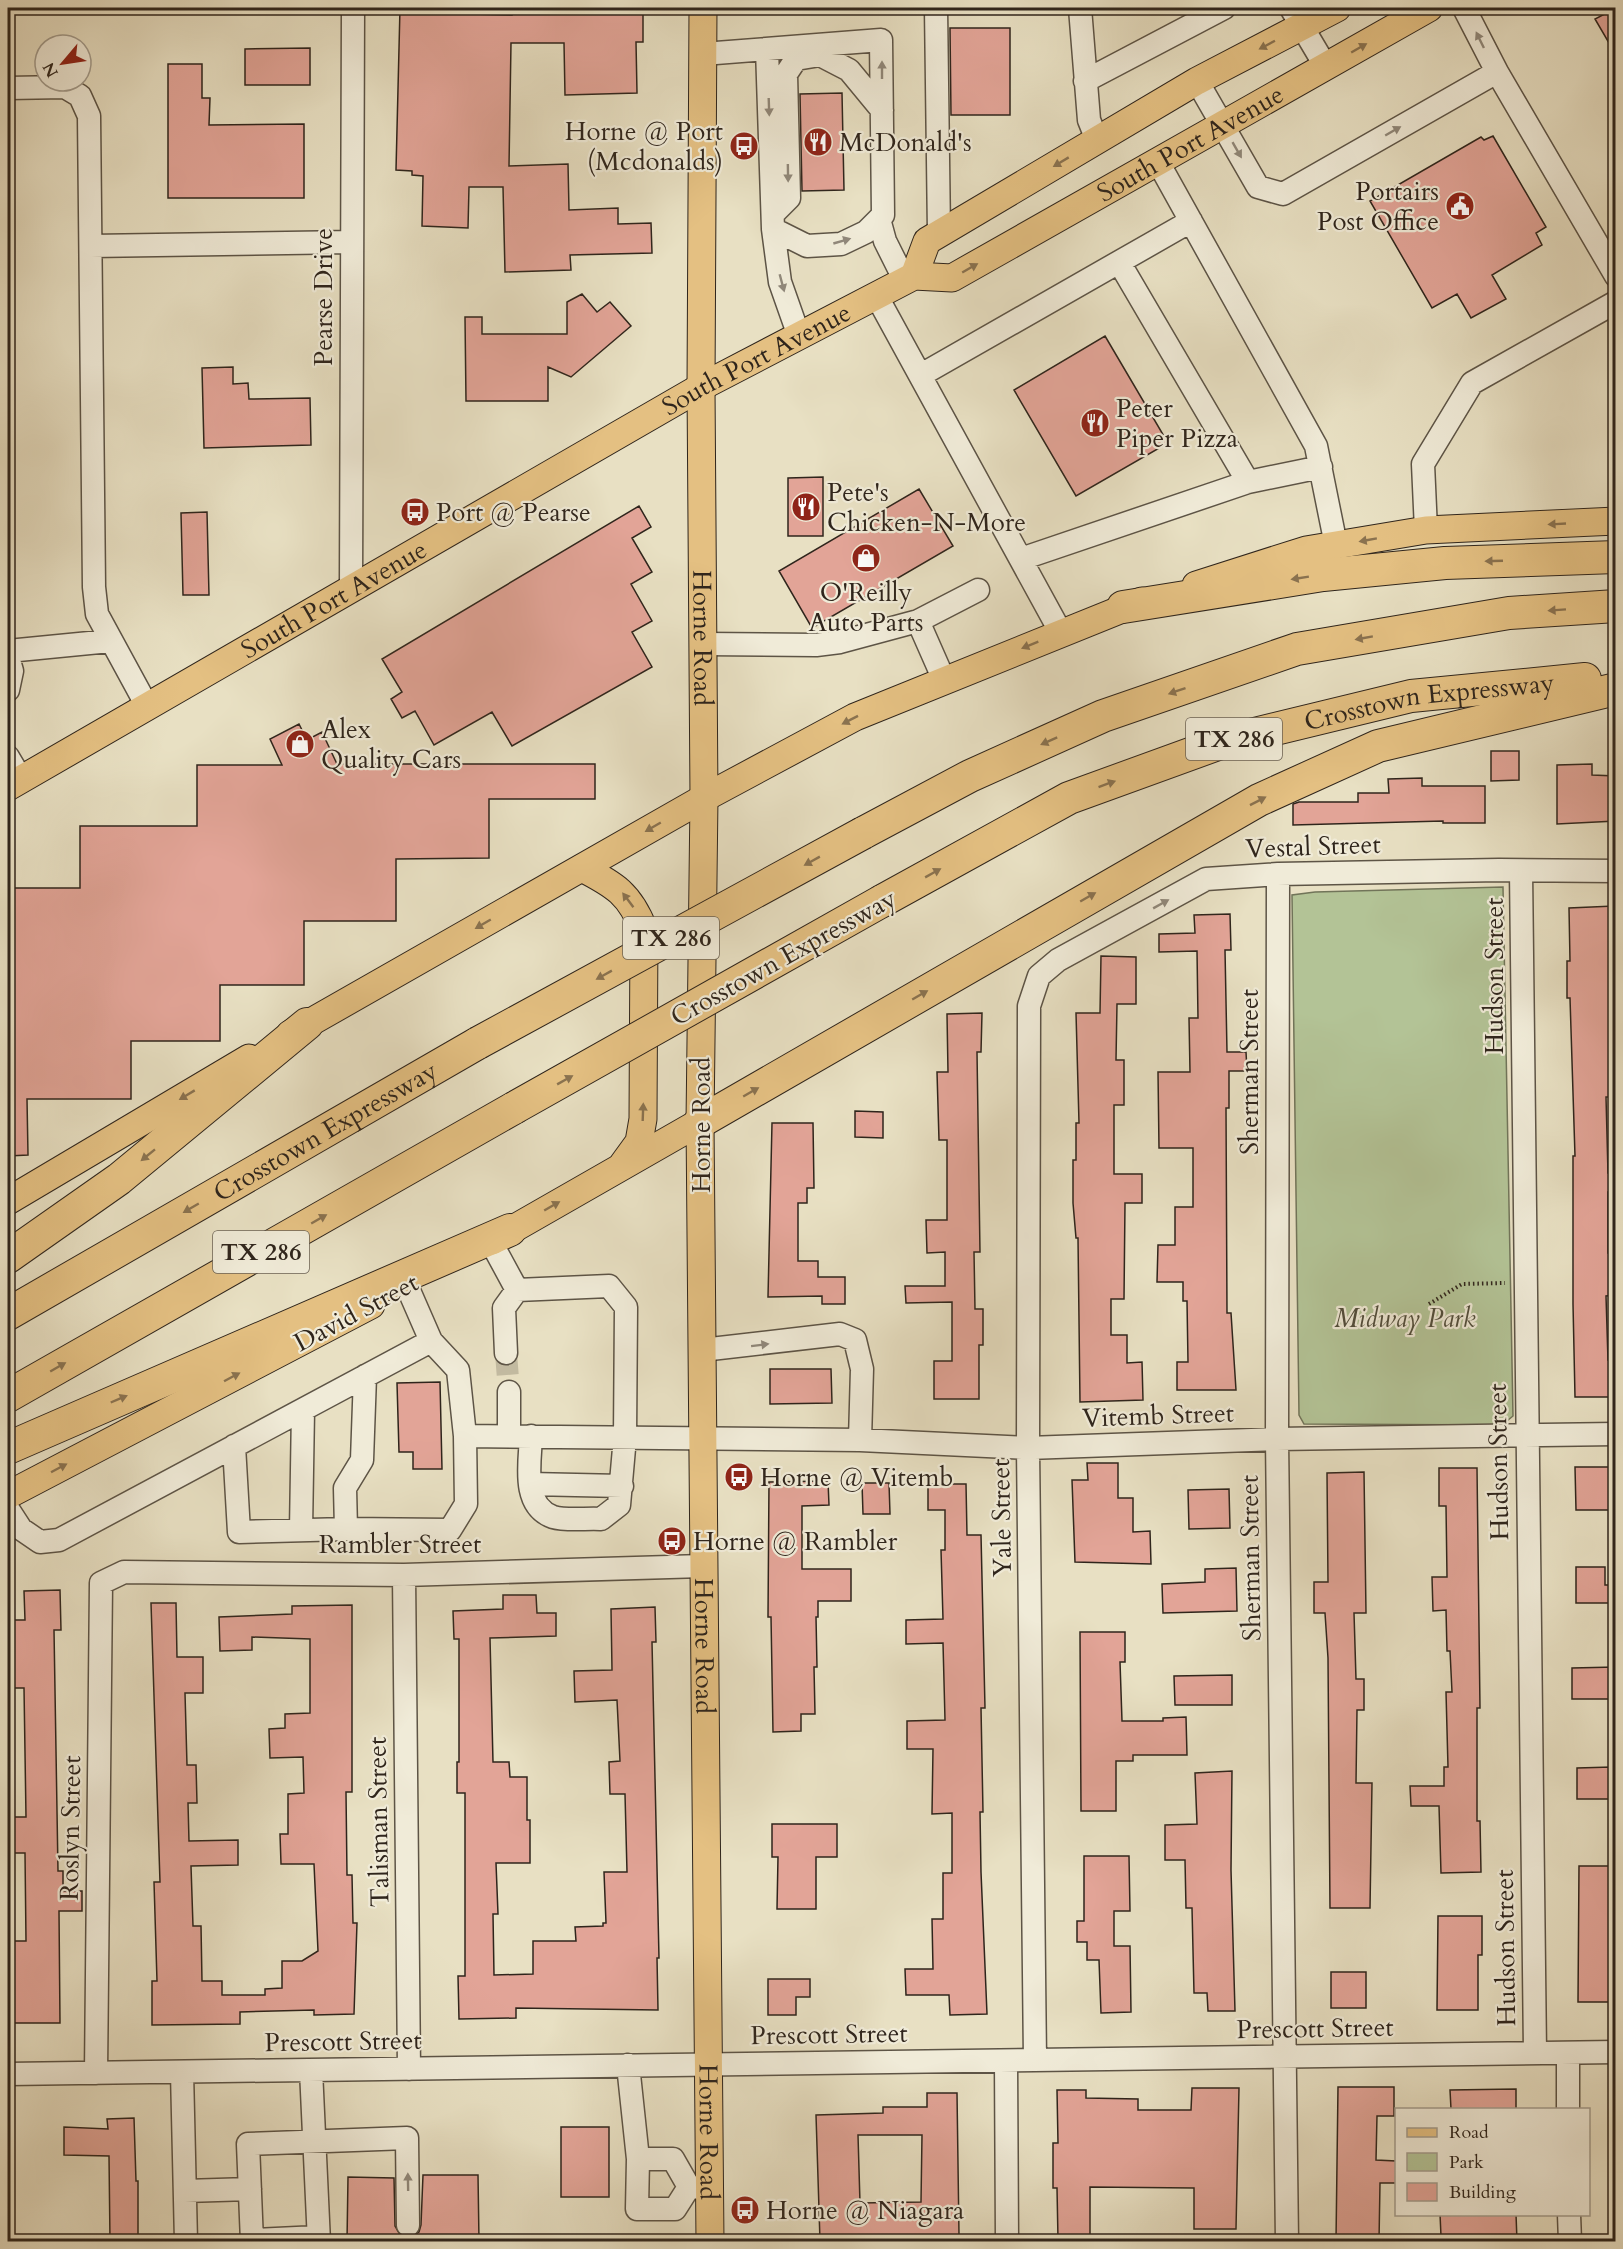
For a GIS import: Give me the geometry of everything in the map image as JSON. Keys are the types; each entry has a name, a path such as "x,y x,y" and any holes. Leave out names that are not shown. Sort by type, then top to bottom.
{"highway":[{"path":"1123,607 1323,574 1444,563 1616,557"},
{"name":"Crosstown Expressway","path":"8,1314 478,1043 970,776 1102,716 1297,649 1509,614 1616,606"},
{"name":"Crosstown Expressway","path":"8,1396 514,1108 1069,798 1226,741 1411,696 1616,676"},
{"path":"700,1122 1258,800 1377,746 1616,689"},
{"path":"8,1257 119,1179 307,1024"},
{"path":"8,1448 500,1236"}],"main road":[{"name":"Horne Road","path":"703,8 701,387 704,798 700,1122 706,2065 699,2187 710,2241"},
{"name":"South Port Avenue","path":"910,278 927,241 1197,81 1296,17 1337,8"},
{"name":"South Port Avenue","path":"12,774 147,706 701,387 910,278 952,278 1430,8"},
{"path":"8,1201 307,1024 704,798 855,717 1123,607 1306,550 1426,530 1616,521"},
{"path":"582,868 611,883 625,895 637,912 644,930 644,1119 639,1142 622,1165"},
{"name":"David Street","path":"8,1495 408,1286 700,1122"}],"street":[{"name":"Pearse Drive","path":"351,587 353,8"},
{"path":"936,8 939,234"},
{"path":"1080,8 1089,120 1097,140"},
{"path":"1085,81 1224,8"},
{"path":"1464,8 1497,72 1616,276"},
{"path":"1296,17 1326,67"},
{"path":"703,54 881,40 883,215 866,232 841,244 807,246 773,221"},
{"path":"767,49 773,221 780,282 800,336"},
{"path":"773,221 789,198 786,74 796,59 820,55 849,70 882,110"},
{"path":"1197,81 1258,187 1283,194 1497,72"},
{"path":"8,88 65,87 80,96 89,116 94,588 97,614 147,706"},
{"path":"1158,162 1317,446 1336,545"},
{"path":"879,219 885,241 910,278"},
{"path":"921,375 1191,221"},
{"path":"91,246 352,242"},
{"path":"1119,262 1248,482"},
{"path":"876,295 1061,633"},
{"path":"1426,530 1423,464 1472,383 1616,302"},
{"path":"1021,559 1248,482 1321,468"},
{"path":"703,644 816,645 840,642 918,621 978,590"},
{"path":"918,621 944,680"},
{"path":"8,651 111,641"},
{"path":"8,657 12,671 8,690"},
{"name":"Hudson Street","path":"1521,871 1535,2053"},
{"name":"Vestal Street","path":"1039,976 1058,960 1206,879 1278,874 1616,871"},
{"name":"Sherman Street","path":"1278,874 1277,1439 1287,2241"},
{"name":"Yale Street","path":"1035,2060 1028,1448 1029,1006 1039,976"},
{"path":"500,1236 517,1290"},
{"path":"234,1446 239,1532 346,1529 450,1530 466,1503 465,1436 458,1370 431,1341 408,1286"},
{"path":"509,1392 537,1506 554,1517 601,1519 619,1504 625,1437 626,1307 609,1286 517,1290"},
{"path":"506,1353 504,1308 517,1290"},
{"path":"702,1350 840,1334 855,1340 862,1369 861,1440"},
{"path":"8,1509 21,1529 40,1542 59,1540 431,1341"},
{"path":"346,1529 345,1488 362,1460 365,1376"},
{"path":"301,1530 303,1410"},
{"name":"Vitemb Street","path":"465,1436 861,1440 1028,1448 1277,1439 1616,1434"},
{"path":"530,1484 622,1486"},
{"name":"Rambler Street","path":"101,1583 124,1572 404,1575 703,1566"},
{"name":"Talisman Street","path":"404,1575 409,2069"},
{"name":"Roslyn Street","path":"96,2073 101,1583"},
{"name":"Prescott Street","path":"8,2074 1616,2052"},
{"path":"1568,2053 1568,2108"},
{"path":"1006,2061 1007,2241"},
{"path":"628,2065 638,2158 637,2209 675,2209 699,2187 673,2160 638,2158"},
{"path":"311,2070 314,2142 319,2239 252,2240 248,2144 314,2142 408,2138 408,2225"},
{"path":"182,2072 186,2241"},
{"path":"185,2191 250,2189"},
{"path":"1569,2216 1570,2241"}],"path":[{"path":"1429,1304 1462,1284 1504,1283"}],"green space":[{"name":"Midway Park","path":"1503,887 1513,1416 1502,1425 1304,1424 1299,1415 1292,895 1315,892"}],"building":[{"path":"400,8 432,8 431,13 512,15 512,8 617,8 617,13 643,13 643,42 636,42 637,93 565,95 564,43 511,43 509,166 568,164 569,210 618,208 618,224 651,223 652,253 570,255 571,270 505,272 503,187 469,187 468,228 422,226 423,176 412,175 412,171 396,170"},
{"path":"1616,8 1616,55 1595,19"},
{"path":"950,28 1010,28 1010,115 951,115"},
{"path":"310,48 310,85 245,85 245,49"},
{"path":"168,64 202,64 202,98 210,98 209,125 304,124 304,198 168,198"},
{"name":"McDonald's","path":"842,93 844,190 802,191 800,94"},
{"path":"1493,136 1546,227 1536,233 1542,245 1492,275 1506,299 1471,318 1457,294 1432,308 1370,201 1481,137 1484,140"},
{"path":"582,294 597,312 610,302 631,326 571,377 548,367 548,401 466,401 465,317 482,317 482,334 567,334 567,302"},
{"name":"Peter Piper Pizza","path":"1105,336 1168,443 1076,496 1014,390"},
{"path":"233,367 233,384 248,383 249,399 310,398 311,445 204,448 202,368"},
{"name":"Pete's Chicken-N-More","path":"823,477 823,536 788,536 788,478"},
{"name":"O'Reilly Auto Parts","path":"919,489 953,546 812,628 779,571"},
{"path":"639,506 651,527 632,538 652,572 631,584 652,621 632,632 652,667 512,746 492,712 434,745 415,711 402,718 391,699 402,692 382,659"},
{"path":"207,512 209,595 183,595 181,513"},
{"path":"299,724 307,740 322,732 337,764 595,764 595,799 489,799 489,858 396,859 396,921 304,921 304,985 220,985 220,1041 131,1041 131,1099 27,1099 28,1155 8,1156 8,888 80,888 80,826 197,826 197,765 282,765 270,739"},
{"path":"1491,751 1519,751 1519,780 1491,781"},
{"path":"1592,764 1592,775 1616,776 1616,821 1557,824 1557,765"},
{"path":"1422,778 1422,786 1485,786 1485,823 1443,823 1443,821 1293,825 1293,804 1299,802 1358,802 1358,793 1389,793 1388,779"},
{"path":"1614,906 1616,1097 1606,1097 1608,1173 1616,1173 1616,1192 1608,1192 1608,1253 1616,1253 1616,1295 1606,1296 1608,1360 1616,1360 1616,1397 1575,1397 1573,1156 1575,1156 1570,998 1567,998 1567,961 1570,961 1569,908"},
{"path":"1230,914 1231,950 1225,950 1227,1052 1246,1052 1247,1071 1229,1071 1229,1108 1226,1108 1227,1313 1231,1313 1236,1390 1177,1390 1177,1362 1188,1362 1187,1301 1183,1301 1183,1282 1157,1282 1158,1245 1175,1245 1175,1207 1193,1207 1193,1148 1159,1148 1158,1072 1190,1072 1189,1018 1198,1018 1197,951 1159,952 1159,934 1195,933 1194,915"},
{"path":"1101,956 1136,957 1136,1004 1117,1004 1116,1060 1124,1060 1124,1105 1114,1105 1114,1174 1142,1174 1142,1203 1125,1203 1124,1299 1111,1299 1111,1335 1127,1335 1127,1363 1142,1362 1143,1400 1080,1402 1078,1238 1076,1238 1073,1203 1073,1160 1076,1160 1076,1123 1079,1123 1076,1013 1100,1013"},
{"path":"982,1013 981,1052 977,1052 980,1252 974,1252 975,1309 983,1309 983,1345 979,1345 979,1399 934,1399 934,1361 952,1361 952,1302 906,1303 905,1286 945,1286 945,1252 927,1253 926,1220 947,1220 947,1140 939,1140 937,1072 948,1072 947,1014"},
{"path":"855,1111 883,1112 883,1138 855,1137"},
{"path":"772,1123 813,1123 814,1188 807,1188 807,1203 798,1203 798,1261 818,1261 818,1277 845,1277 845,1304 822,1304 822,1296 768,1297"},
{"path":"770,1369 831,1369 832,1403 770,1404"},
{"path":"440,1382 442,1469 413,1469 413,1452 399,1452 397,1383"},
{"path":"1087,1463 1118,1463 1118,1498 1133,1498 1133,1532 1150,1531 1151,1564 1075,1562 1072,1480 1088,1480"},
{"path":"1575,1467 1609,1467 1609,1510 1576,1510"},
{"path":"1439,1468 1477,1468 1480,1708 1477,1708 1477,1821 1480,1821 1481,1872 1441,1873 1439,1806 1411,1806 1410,1786 1444,1786 1444,1767 1448,1767 1446,1692 1452,1692 1450,1651 1447,1651 1446,1610 1433,1611 1432,1577 1447,1577 1446,1506 1439,1506"},
{"path":"1364,1472 1366,1613 1354,1613 1356,1679 1364,1679 1364,1710 1357,1710 1356,1783 1372,1783 1370,1908 1330,1908 1328,1658 1325,1613 1314,1613 1314,1582 1328,1582 1327,1473"},
{"path":"828,1481 829,1505 802,1506 802,1569 851,1569 851,1601 818,1601 817,1667 814,1667 815,1714 801,1714 801,1731 773,1732 771,1617 768,1617 769,1482"},
{"path":"862,1483 889,1483 890,1514 863,1514"},
{"path":"928,1484 966,1484 967,1535 981,1535 985,1708 981,1708 983,1812 980,1812 987,2014 950,2015 949,1995 906,1995 905,1969 933,1969 932,1919 943,1919 943,1873 952,1873 952,1813 932,1814 933,1749 907,1749 907,1721 945,1720 943,1643 906,1644 906,1620 943,1619 941,1550 945,1550 945,1510 928,1510"},
{"path":"1229,1489 1230,1528 1189,1529 1188,1490"},
{"path":"1576,1567 1605,1567 1605,1585 1616,1585 1616,1603 1576,1603"},
{"path":"1236,1568 1237,1611 1163,1613 1162,1584 1205,1582 1205,1569"},
{"path":"60,1590 61,1630 54,1630 58,1871 63,1871 63,1891 82,1891 82,1911 59,1911 60,2023 8,2023 8,1941 26,1941 25,1853 13,1853 13,1817 26,1817 24,1688 8,1688 8,1620 25,1620 24,1591"},
{"path":"503,1595 536,1595 537,1613 556,1613 556,1636 490,1638 493,1762 509,1762 510,1777 527,1777 527,1820 530,1820 530,1863 496,1863 498,1914 493,1914 494,1975 533,1974 533,1941 576,1941 575,1927 603,1926 603,1923 606,1923 604,1872 627,1872 625,1794 610,1794 609,1762 620,1761 617,1700 575,1702 574,1671 612,1670 611,1609 655,1607 656,1642 652,1642 659,1958 657,1958 658,2010 516,2008 516,2018 459,2019 458,1976 465,1976 465,1793 457,1793 459,1639 454,1639 453,1611 503,1609"},
{"path":"151,1603 176,1603 177,1657 203,1657 203,1693 185,1693 187,1765 196,1765 197,1803 188,1803 189,1841 238,1840 238,1865 191,1866 193,1926 201,1926 202,1981 222,1981 222,1995 265,1995 265,1989 282,1988 282,1961 302,1961 318,1951 314,1864 281,1864 280,1834 288,1834 288,1794 304,1793 303,1757 270,1758 269,1729 285,1728 285,1714 310,1713 310,1639 252,1637 252,1650 220,1651 219,1617 292,1614 292,1606 352,1605 352,1792 346,1792 347,1875 352,1875 353,1923 357,1923 354,2014 314,2015 314,2010 240,2012 240,2024 152,2025 152,1981 157,1981 154,1882 160,1882"},
{"path":"1080,1632 1125,1632 1125,1662 1120,1662 1122,1721 1163,1721 1163,1718 1186,1717 1187,1755 1133,1755 1133,1761 1116,1761 1116,1811 1081,1811"},
{"path":"1616,1667 1616,1699 1572,1699 1572,1668"},
{"path":"1232,1675 1232,1705 1175,1705 1174,1676"},
{"path":"1612,1767 1612,1799 1577,1799 1577,1768"},
{"path":"1232,1771 1231,1870 1235,2011 1208,2011 1207,1993 1194,1993 1192,1908 1186,1908 1185,1860 1165,1860 1165,1825 1197,1824 1195,1773"},
{"path":"772,1824 837,1824 837,1857 816,1857 816,1909 777,1909 778,1857 772,1857"},
{"path":"1084,1856 1129,1856 1130,1911 1114,1911 1114,1946 1130,1946 1131,2012 1101,2013 1099,1960 1087,1960 1087,1942 1077,1942 1077,1921 1084,1921"},
{"path":"1579,1866 1616,1866 1616,1983 1609,1984 1609,2002 1578,2002"},
{"path":"1438,1916 1482,1916 1482,1955 1478,1955 1478,2010 1437,2010"},
{"path":"1331,1972 1366,1972 1366,2008 1331,2008"},
{"path":"768,1979 810,1979 810,1997 796,1997 796,2015 768,2015"},
{"path":"1338,2087 1394,2087 1394,2116 1377,2116 1376,2160 1395,2161 1395,2183 1380,2183 1379,2241 1336,2241"},
{"path":"1192,2088 1239,2088 1236,2229 1194,2229 1194,2188 1090,2187 1090,2238 1058,2239 1057,2188 1053,2188 1053,2143 1058,2143 1057,2090 1086,2090 1086,2098 1138,2099 1138,2110 1191,2110"},
{"path":"1516,2089 1516,2108 1451,2108 1450,2090"},
{"path":"927,2093 957,2093 959,2235 909,2235 909,2239 820,2241 816,2115 883,2113 883,2107 927,2107","holes":["858,2135 922,2135 921,2202 860,2203"]},
{"path":"134,2118 136,2181 138,2181 138,2241 110,2241 109,2156 64,2155 64,2127 108,2129 107,2119"},
{"path":"561,2127 609,2127 609,2197 561,2197"},
{"path":"423,2175 478,2175 479,2241 347,2241 348,2177 394,2178 395,2226 401,2236 409,2238 419,2232 421,2225"},
{"path":"1440,2216 1516,2216 1517,2241 1486,2241 1486,2235 1441,2236"}],"tunnel":[{"path":"506,1353 509,1392"}],"place":[{"name":"McDonald's","path":"818,142"},
{"name":"Horne @ Port (Mcdonalds)","path":"744,146"},
{"name":"Portairs Post Office","path":"1460,206"},
{"name":"Peter Piper Pizza","path":"1095,423"},
{"name":"Pete's Chicken-N-More","path":"806,507"},
{"name":"Port @ Pearse","path":"415,512"},
{"name":"O'Reilly Auto Parts","path":"866,558"},
{"name":"Alex Quality Cars","path":"300,744"},
{"name":"Horne @ Vitemb","path":"739,1477"},
{"name":"Horne @ Rambler","path":"672,1541"},
{"name":"Horne @ Niagara","path":"745,2210"}]}
